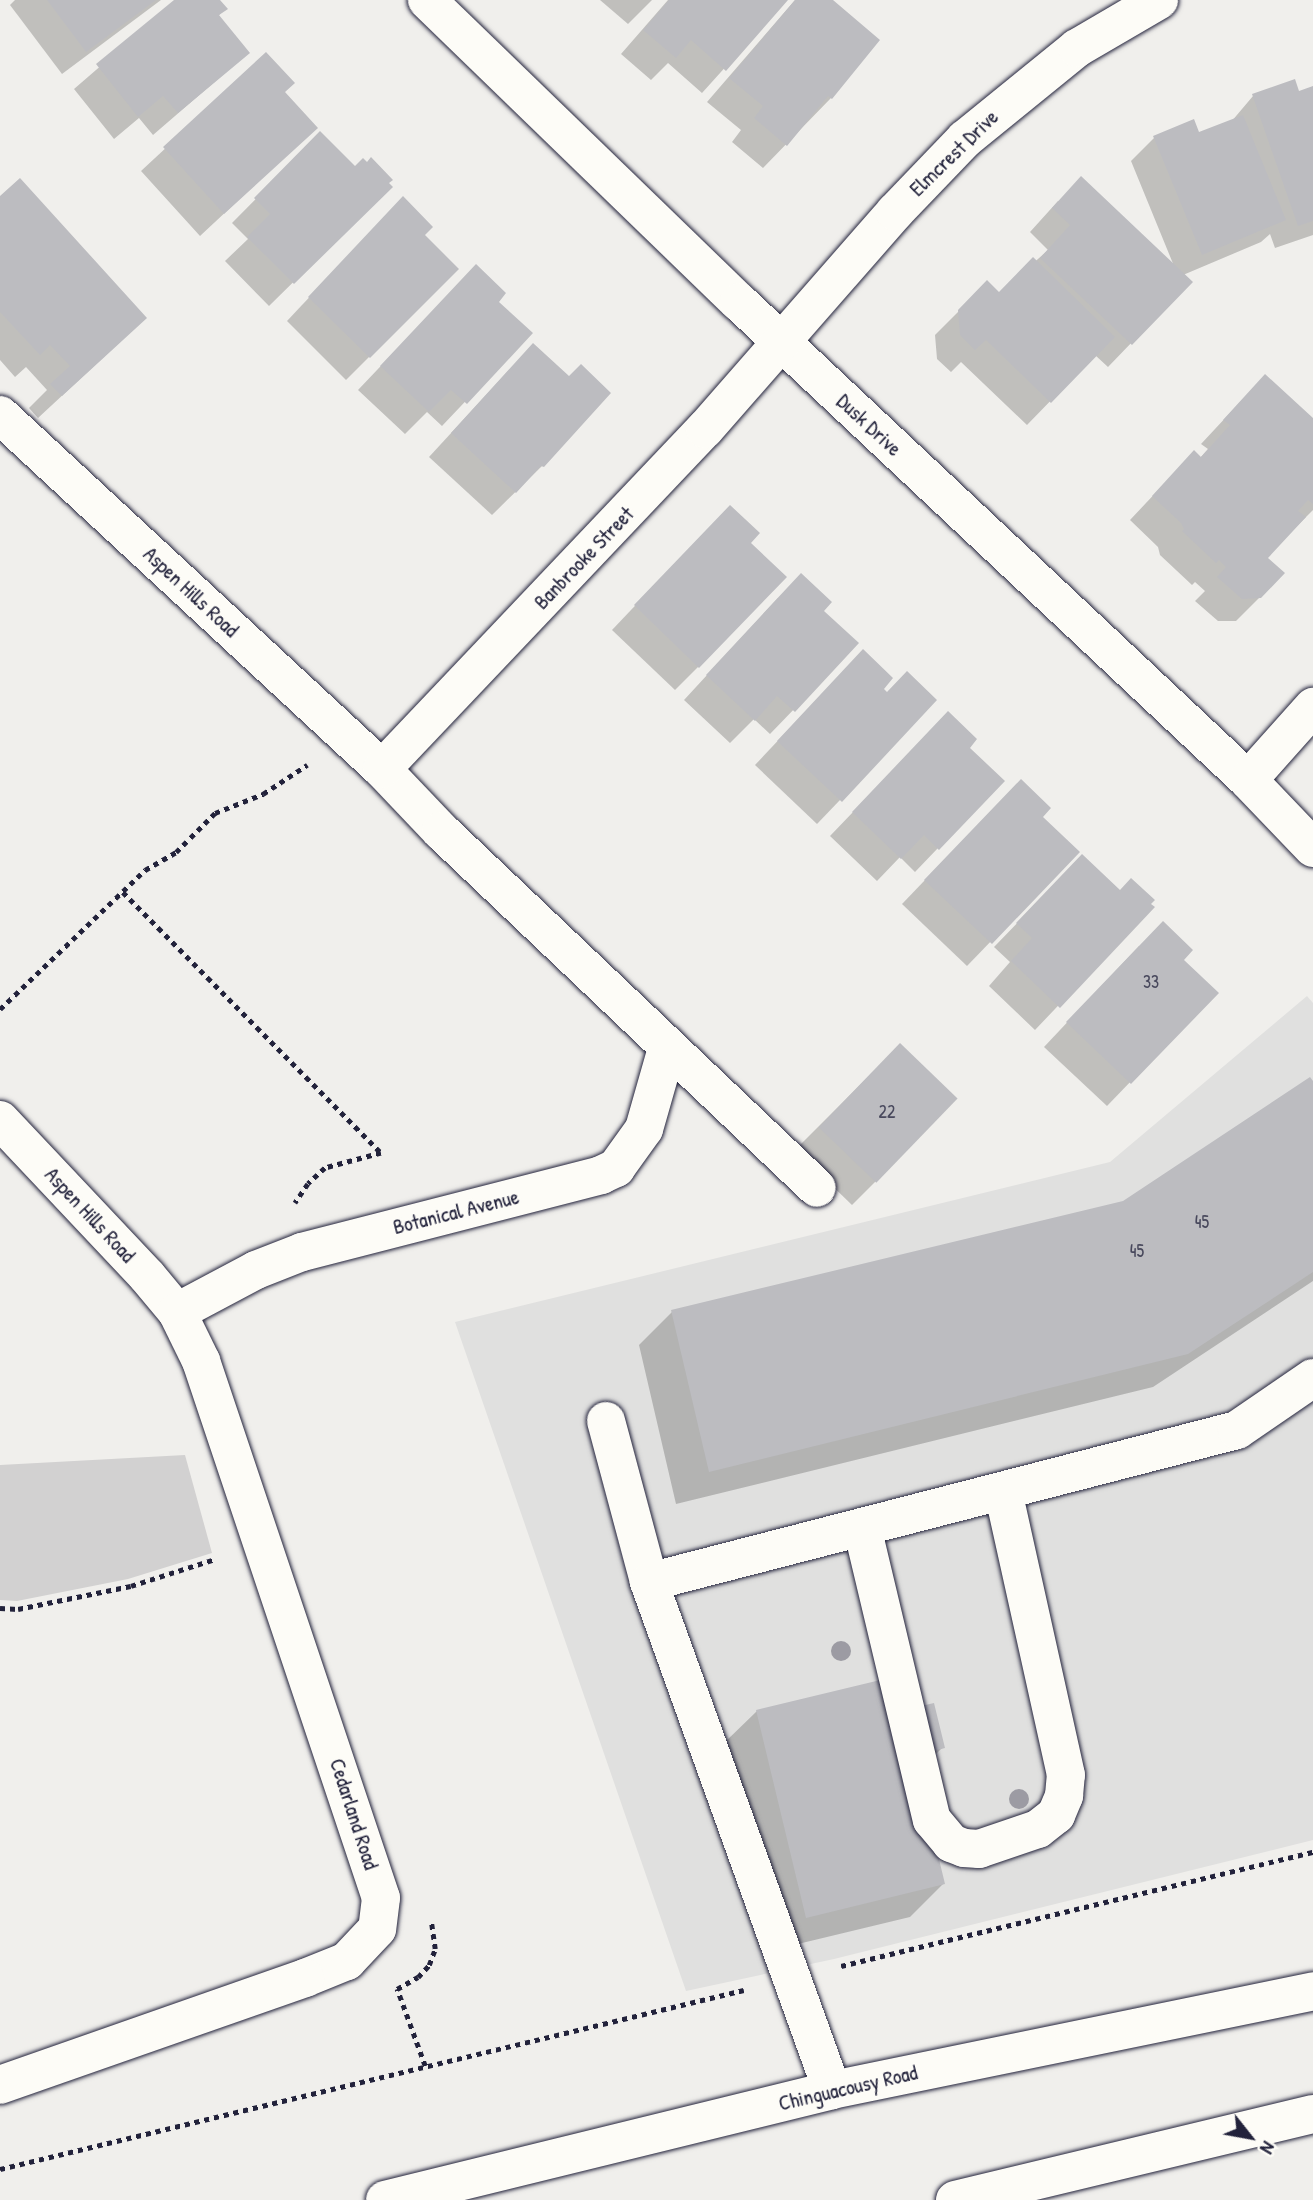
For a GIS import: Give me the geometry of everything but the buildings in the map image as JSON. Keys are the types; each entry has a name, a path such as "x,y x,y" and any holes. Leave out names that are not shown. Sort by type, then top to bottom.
{"street":[{"name":"Dusk Drive","path":"427,0 550,122 781,342 1248,780 1313,848"},
{"name":"Elmcrest Drive","path":"781,342 895,212 965,139 1077,48 1159,0"},
{"name":"Banbrooke Street","path":"382,769 593,549 705,429 781,342"},
{"name":"Aspen Hills Road","path":"0,415 382,769"},
{"path":"1248,780 1313,707"},
{"path":"382,769 441,831 817,1188"},
{"name":"Botanical Avenue","path":"177,1312 256,1270 302,1252 601,1175 616,1168 644,1129 667,1048"},
{"name":"Aspen Hills Road","path":"0,1120 147,1276 177,1312"},
{"name":"Cedarland Road","path":"0,2085 346,1961 377,1929 381,1898 371,1862 201,1360 177,1312"},
{"path":"649,1582 1237,1430 1313,1378"},
{"path":"606,1421 649,1582 832,2090"},
{"path":"862,1527 932,1820 951,1843 964,1849 979,1849 1038,1829 1056,1815 1064,1796 1066,1775 1003,1491"},
{"name":"Chinguacousy Road","path":"385,2200 832,2090 1313,1991"},
{"path":"955,2200 1313,2114"}],"path":[{"path":"0,1009 145,870 176,852 215,813 263,794 313,760"},
{"path":"123,892 381,1153 325,1168 308,1184 296,1200 295,1208"},
{"path":"0,1608 18,1609 131,1587 217,1558"},
{"path":"0,2169 1313,1852"}],"shaded area":[{"path":"1307,996 1313,1003 1313,1840 834,1959 686,1991 455,1322 1110,1162"},
{"path":"185,1455 212,1553 128,1579 17,1601 0,1600 0,1465"}]}
